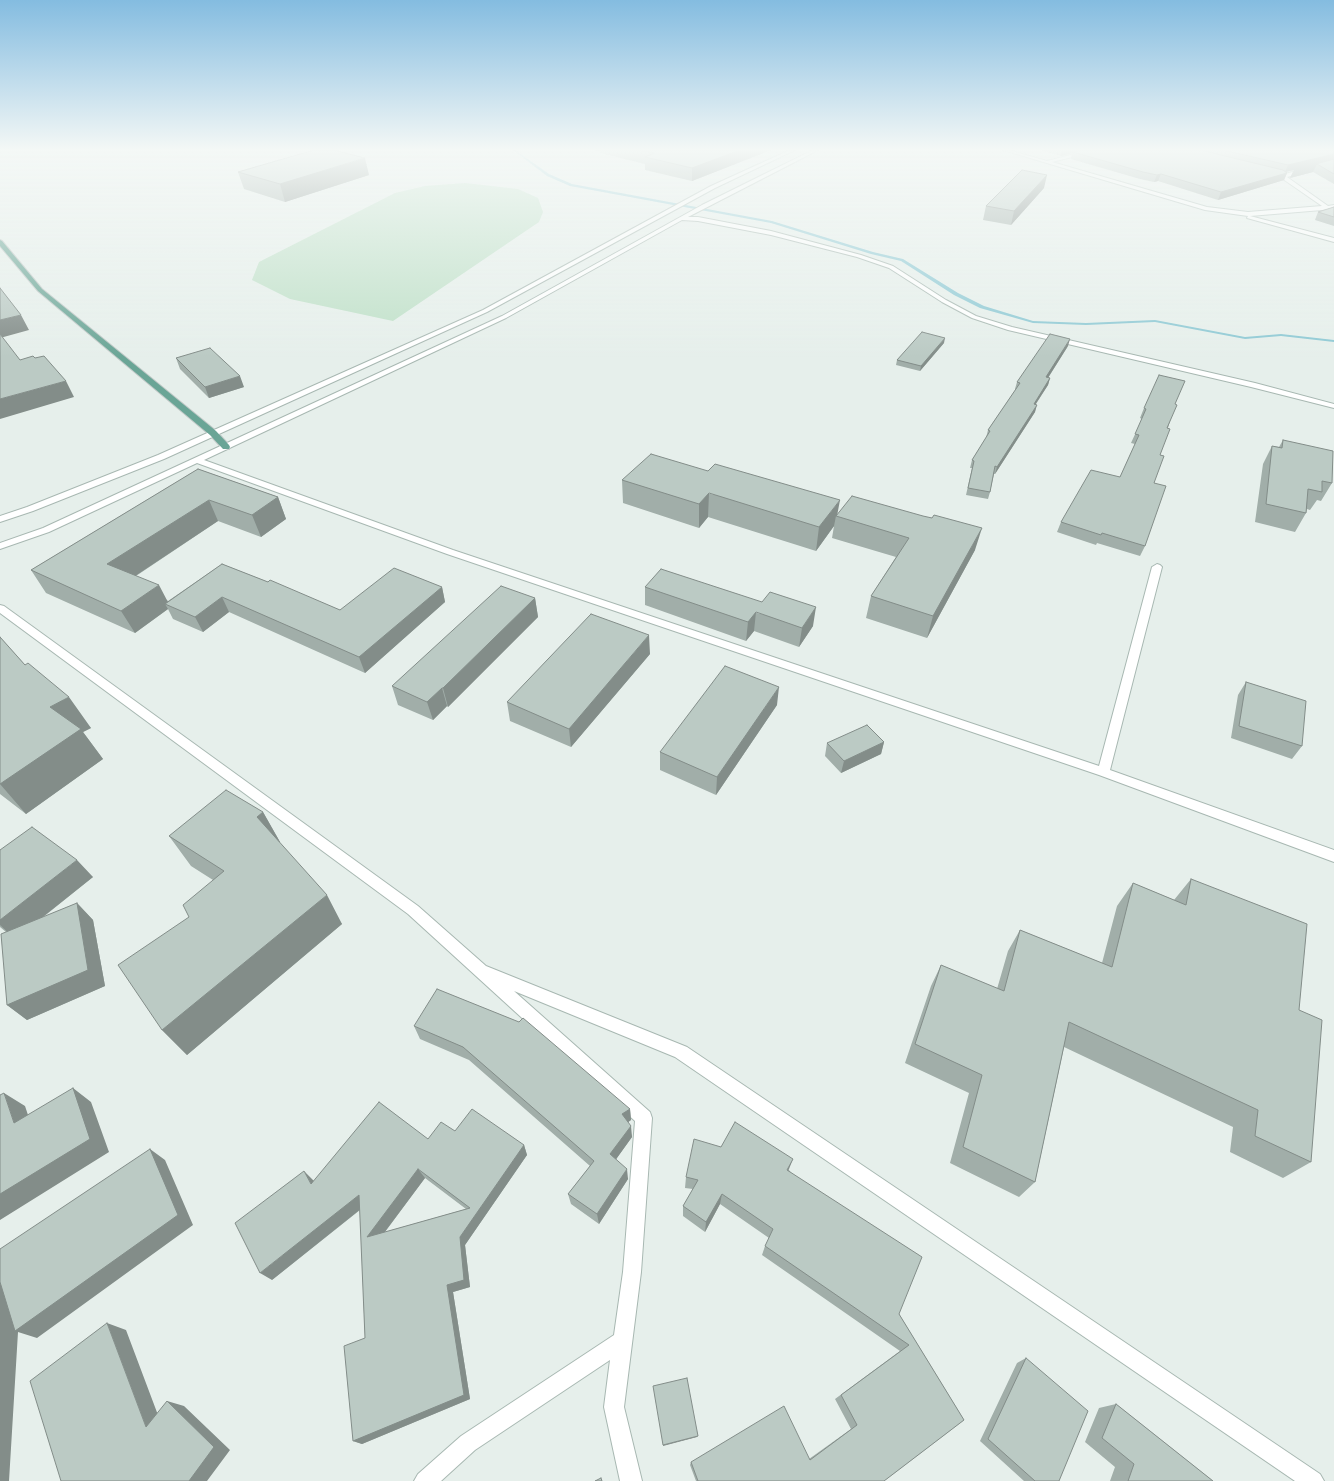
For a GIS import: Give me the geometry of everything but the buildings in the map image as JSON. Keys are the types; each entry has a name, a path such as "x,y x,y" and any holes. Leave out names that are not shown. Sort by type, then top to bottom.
{"main road":[{"path":"0,242 40,290 213,433 226,447"}],"street":[{"path":"0,519 30,509 161,457 485,311 654,219"},
{"path":"0,546 46,530 504,317 680,219"},
{"path":"699,219 771,233 859,256 891,267 944,301 974,317 1010,329 1252,385 1334,406"},
{"path":"1256,219 1334,240"},
{"path":"197,460 450,552 1103,772 1334,856"},
{"path":"1103,772 1157,567"},
{"path":"0,608 413,910 644,1118 632,1272 614,1408 631,1481"},
{"path":"478,969 681,1052 1313,1481"},
{"path":"425,1481 468,1443 623,1340"}],"green space":[{"path":"344,219 540,219 539,222 393,321 290,299 252,280 259,262"}],"waterway":[{"path":"756,219 772,222 872,253 902,260 956,294 982,307 1033,322 1086,324 1155,321 1245,338 1281,335 1334,341"}]}
